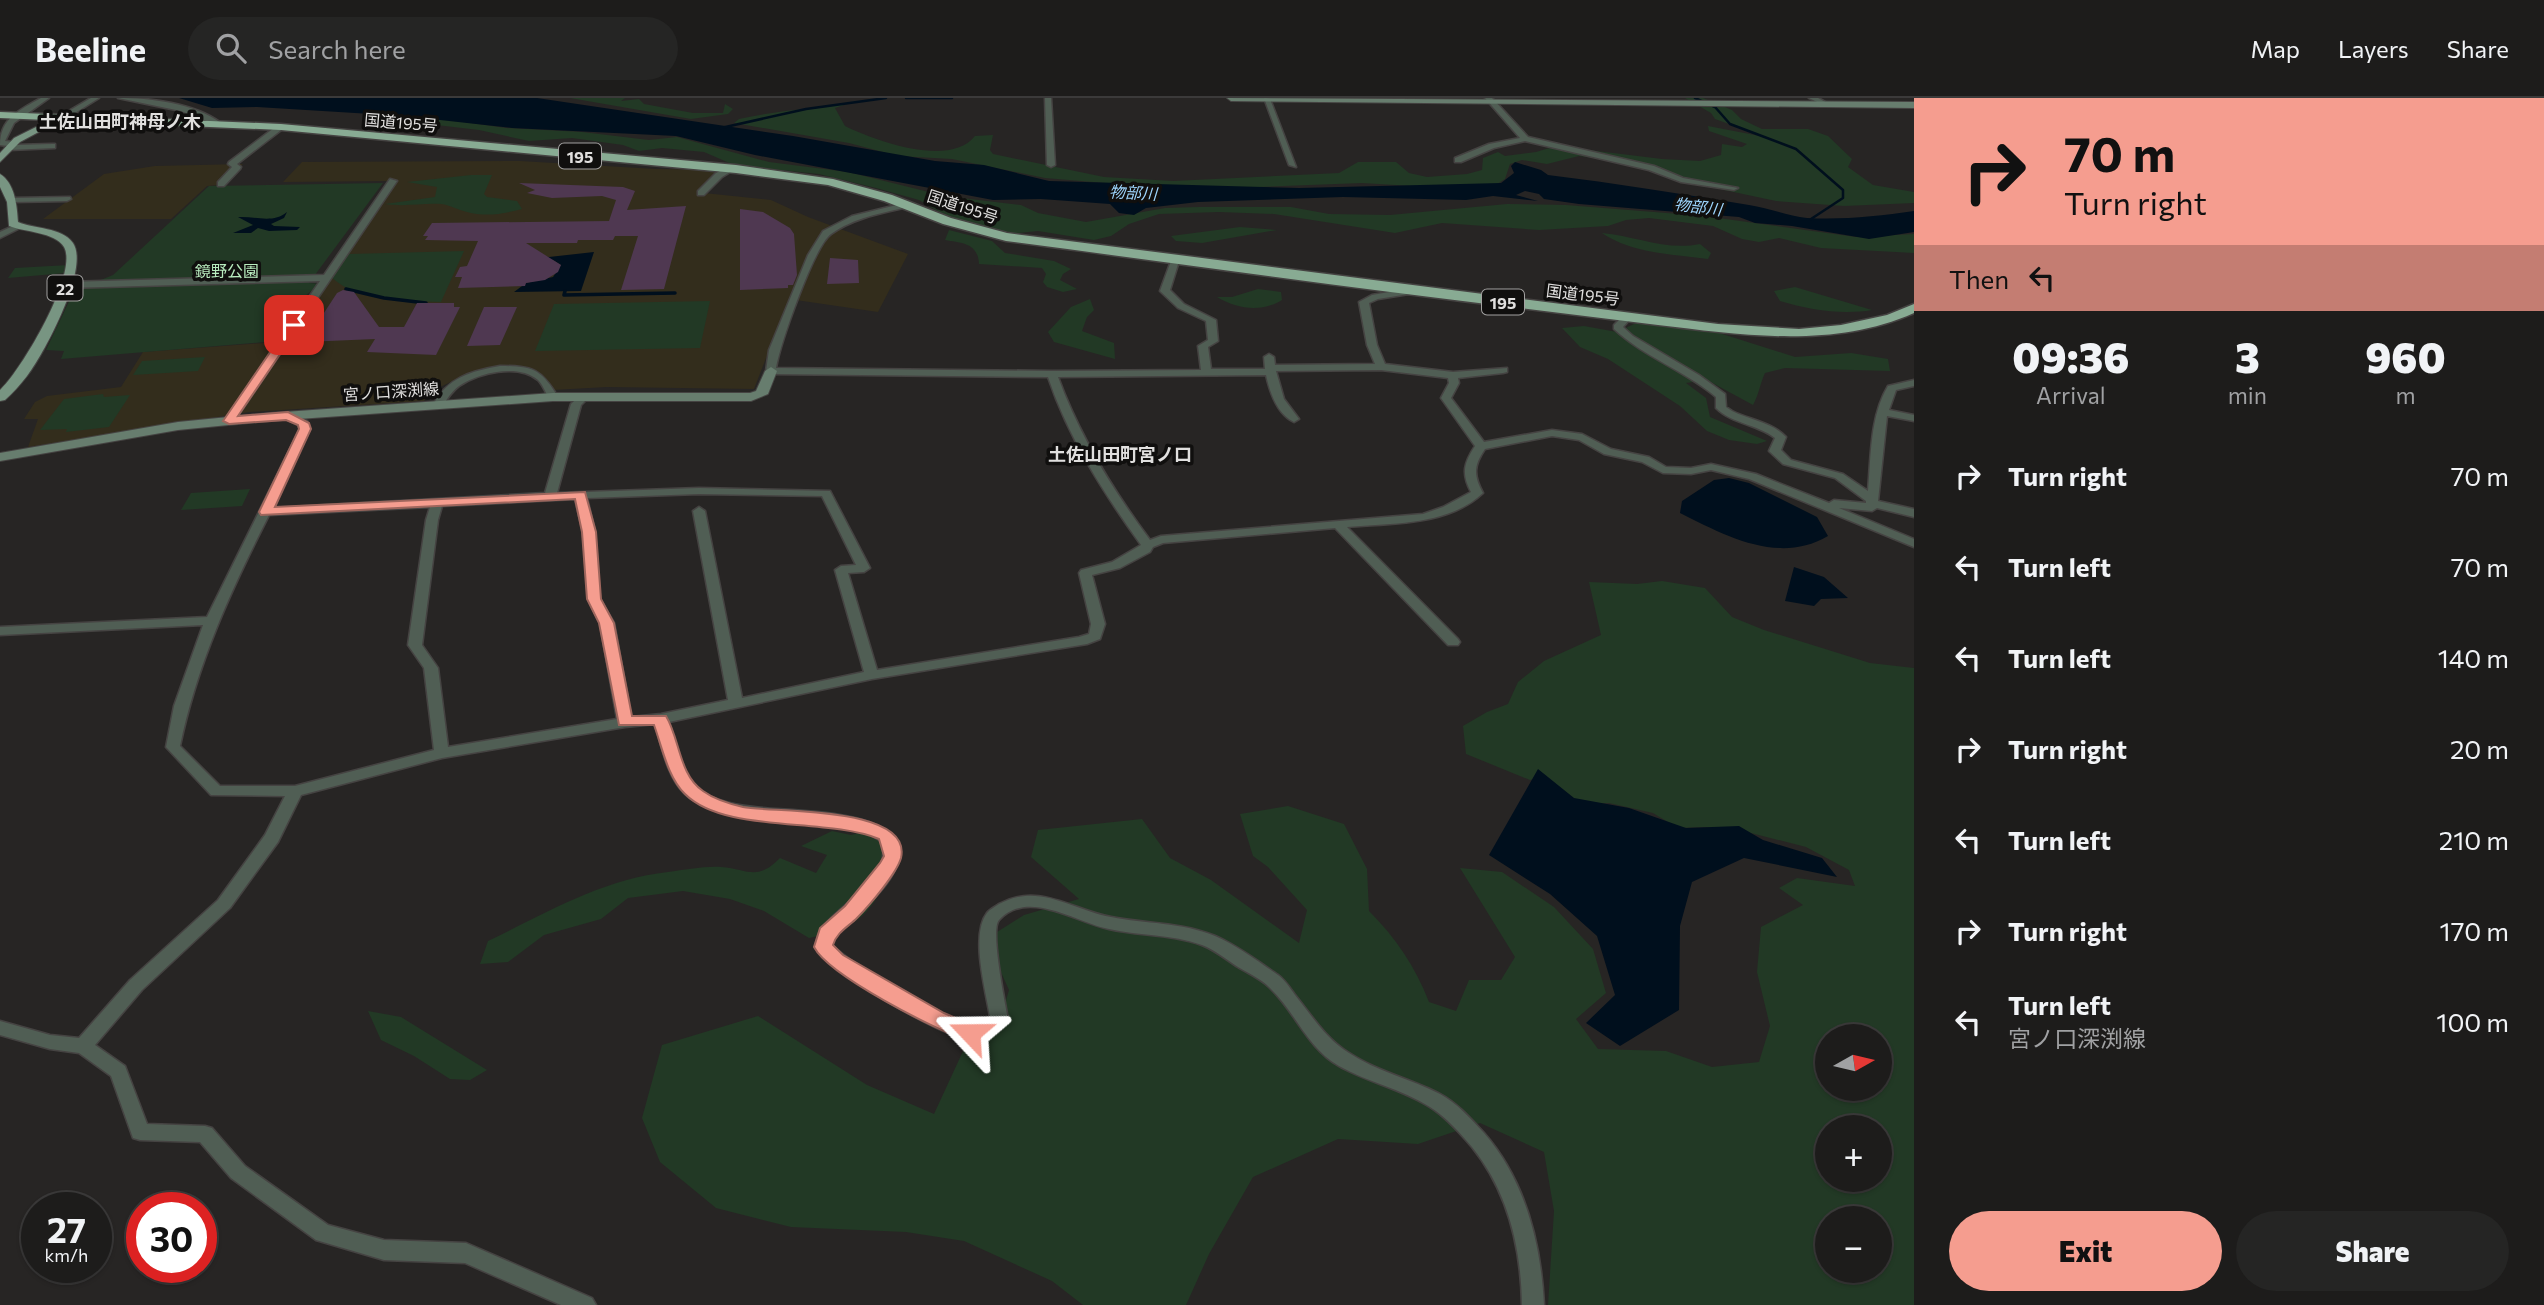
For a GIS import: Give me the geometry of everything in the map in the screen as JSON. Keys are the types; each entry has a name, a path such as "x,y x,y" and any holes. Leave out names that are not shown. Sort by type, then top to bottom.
{"highway":[{"name":"国道195号","path":"0,115 281,127 731,169 829,182 947,221 1006,237 1175,261 1718,328 1800,333 1868,324 1914,309"}],"main road":[{"path":"1231,98 1914,105"},
{"path":"5,152 59,118"},
{"path":"0,177 12,200 11,220 18,227"},
{"name":"22","path":"0,397 23,373 55,313 67,285 71,264 71,248 68,244 47,234 18,227"},
{"name":"宮ノ口深渕線","path":"0,457 144,431 288,416 553,397 751,397 761,394 771,371"}],"street":[{"path":"46,98 16,116 1,136 1,143 5,152 51,146"},
{"path":"59,118 96,98"},
{"path":"121,98 162,104 207,117 217,123"},
{"path":"1048,98 1051,165"},
{"path":"1812,98 1825,104"},
{"path":"1267,99 1293,165"},
{"path":"1490,100 1525,139"},
{"path":"221,184 237,167 232,164 281,127"},
{"path":"1458,160 1492,146 1525,139 1650,168 1681,180 1734,188"},
{"path":"701,193 719,175 731,169"},
{"path":"229,421 393,181"},
{"path":"12,200 67,199"},
{"path":"905,205 855,218 825,233 812,256 774,349 771,371 1052,374 1206,372 1270,366 1381,367 1453,375 1503,370"},
{"path":"0,235 18,227"},
{"path":"1175,261 1165,291 1181,306 1211,320 1213,341 1203,346 1206,372"},
{"path":"67,285 326,278"},
{"path":"1381,367 1372,345 1364,302 1372,296 1403,295 1412,291"},
{"path":"1627,317 1617,327 1633,344 1709,384 1721,396 1721,408 1732,417 1772,429 1781,437 1775,450 1787,462 1839,476 1873,501 1914,513"},
{"path":"1270,366 1282,408 1294,419"},
{"path":"438,405 447,387 457,381 472,375 503,370 517,370 541,378 553,397"},
{"path":"1052,374 1066,418 1087,457 1115,503 1147,545"},
{"path":"1453,375 1454,383 1446,398 1481,446"},
{"path":"1818,502 1872,507 1883,412 1892,388 1914,383"},
{"path":"550,497 576,404 585,396"},
{"path":"1883,412 1914,418"},
{"path":"288,416 303,423 305,429 212,621 177,719 173,747 216,791 295,791 442,753 625,722 661,719 872,676 1019,654 1082,641 1095,636 1098,624 1085,573 1116,565 1146,549 1147,545 1161,540 1425,517 1477,493 1468,478 1469,464 1481,446 1552,433 1583,437 1608,452 1645,459 1663,470 1690,471 1711,467 1731,470 1818,502 1914,543"},
{"path":"266,512 580,495 699,491 826,493 864,568 841,570 872,676"},
{"path":"580,495 589,532 594,599 607,623 625,722"},
{"path":"437,503 432,520 415,645 431,668 442,753"},
{"path":"699,511 736,703"},
{"path":"1337,524 1454,642"},
{"path":"0,631 212,621"},
{"path":"661,719 676,765 689,789 699,797 744,813 836,821 864,826 885,834 890,842 892,856 888,866 852,911 827,933 823,947 836,960 936,1019 970,1033 989,1030 999,1019 988,947 988,925 994,915 1013,904 1039,901 1056,904 1108,923 1171,930 1210,941 1242,959 1275,982 1324,1045 1344,1060 1436,1101 1450,1110 1491,1154 1525,1226 1533,1305"},
{"path":"83,1046 136,985 224,904 272,838 295,791"},
{"path":"0,1028 50,1042 83,1046 119,1071 140,1132 205,1135 238,1172 323,1233 384,1250 466,1253 584,1305"}],"shaded area":[{"path":"520,161 724,170 704,193 771,200 808,217 908,254 878,312 789,299 754,389 607,387 553,390 540,374 515,367 469,373 430,392 424,401 249,412 28,447 38,419 24,419 35,402 47,396 121,387 143,352 276,342 390,181 283,182 302,162"},
{"path":"243,164 220,185 207,186 171,219 43,219 104,174 155,166"}],"green space":[{"path":"570,98 625,98 621,101 639,99 644,104 693,113 723,113 725,104 733,109 728,114 691,119"},
{"path":"1685,98 1703,98 1732,110 1741,119 1762,129 1808,129 1828,136 1852,159 1848,167 1873,185 1914,192 1914,203 1844,206 1776,201 1677,180 1648,166 1579,156 1547,164 1522,160 1510,164 1505,179 1494,186 1429,187 1362,183 1205,189 1129,185 1045,178 952,159 898,156 849,143 734,123 739,119 754,116 856,101 835,108 845,126 912,149 948,150 964,145 975,136 993,135 990,150 993,154 1104,177 1173,181 1339,173 1358,162 1396,162 1409,173 1427,177 1467,174 1482,170 1483,158 1498,152 1505,156 1556,146 1700,161 1721,155 1722,144 1742,147 1747,144 1709,131 1708,126 1765,137 1715,119 1711,113"},
{"path":"393,115 649,140 677,137 769,162 848,172 945,196 1021,205 1038,213 1086,222 1165,208 1291,207 1329,214 1390,215 1507,204 1566,205 1704,216 1856,237 1914,234 1914,253 1821,248 1779,238 1759,242 1742,239 1713,226 1649,218 1626,220 1608,226 1539,230 1442,223 1395,233 1274,214 1219,212 1159,214 1129,224 1111,236 1094,240 1038,231 1010,234 958,223 919,200 819,174 734,165 704,152 662,148 639,151 623,145 572,138 529,141 479,130 402,121"},
{"path":"492,175 484,194 487,197 517,201 522,209 481,214 441,204 385,204 435,197 437,187 407,182"},
{"name":"鏡野公園","path":"383,183 309,283 320,284 289,309 265,342 61,359 64,351 46,350 74,291 113,275 209,186"},
{"path":"1240,227 1277,230 1202,243 1176,241 1171,236"},
{"path":"949,230 992,241 1005,253 1054,261 1071,269 1063,274 1060,280 1077,289 1063,292 1047,287 1043,282 1046,274 1042,268 979,264 976,252 968,245 945,240"},
{"path":"1602,233 1675,246 1700,244 1711,253 1708,259 1653,252 1627,245"},
{"path":"464,251 441,302 369,296 343,286 332,278 349,254"},
{"path":"69,265 66,273 8,278 15,268"},
{"path":"1795,287 1872,310 1838,312 1803,307 1780,301 1774,291"},
{"path":"1258,289 1281,292 1282,300 1266,307 1249,308 1217,297 1232,297"},
{"path":"1090,299 1094,310 1087,317 1082,331 1114,343 1115,359 1054,342 1048,332 1071,307"},
{"path":"710,301 700,348 535,351 554,304"},
{"path":"1634,324 1666,324 1716,332 1795,357 1851,353 1888,359 1890,371 1785,368 1765,373 1753,405 1707,380 1686,383 1706,398 1710,417 1767,441 1757,444 1729,440 1707,431 1680,406 1608,359 1580,347 1562,328 1584,326 1617,332"},
{"path":"205,357 198,371 133,375 142,361"},
{"path":"103,394 104,397 130,395 109,427 66,432 67,429 40,430 64,399"},
{"path":"250,489 242,506 181,510 191,493"},
{"path":"1662,581 1705,588 1732,617 1764,630 1870,663 1914,668 1914,1305 1548,1305 1554,1211 1544,1152 1480,1123 1418,1144 1338,1139 1253,1177 1209,1254 1186,1305 1083,1305 1052,1281 964,1241 906,1232 791,1227 716,1208 660,1162 642,1118 662,1045 758,1016 867,1085 934,1114 964,1049 1000,1021 1009,990 986,939 1024,915 1079,899 1031,857 1038,830 1142,819 1170,858 1211,880 1299,943 1307,910 1268,867 1253,856 1240,814 1288,806 1344,824 1367,869 1369,911 1404,953 1429,1002 1456,1011 1469,980 1501,980 1515,957 1460,868 1502,872 1554,907 1593,949 1606,993 1576,1019 1598,1049 1666,1051 1712,1067 1759,1062 1770,1026 1757,972 1761,927 1803,905 1779,888 1797,878 1855,886 1849,870 1806,847 1751,833 1706,827 1678,828 1653,813 1609,803 1583,804 1542,777 1530,780 1466,754 1463,726 1508,704 1518,682 1544,661 1601,635 1589,582 1637,584"},
{"path":"880,828 894,867 871,907 862,916 853,923 827,934 809,938 764,911 730,899 683,891 628,898 601,919 544,935 508,962 480,964 488,941 553,909 621,882 701,868 721,867 758,872 780,858 816,873 827,855 801,846 832,831 851,835"},
{"path":"368,1011 401,1017 487,1070 470,1080 450,1079 414,1056 381,1040"}],"water":[{"name":"物部川","path":"179,98 537,98 793,136 935,161 984,165 1049,181 1299,188 1501,183 1514,173 1511,166 1515,162 1548,175 1749,205 1807,218 1861,217 1914,211 1914,232 1869,239 1792,226 1755,223 1739,217 1579,204 1544,199 1539,194 1525,191 1516,195 1538,201 1493,196 1466,200 1343,197 1198,202 1146,208 1134,215 1119,213 1110,204 1041,199 993,200 755,155 676,136 512,128 404,116 257,107 212,108"},
{"path":"287,212 284,218 271,224 300,227 297,230 269,231 258,228 251,233 233,233 253,225 238,217 270,219"},
{"path":"594,252 581,291 514,292 526,283 553,277 561,265 553,260 529,254 549,257"},
{"path":"1729,478 1749,483 1817,517 1828,536 1791,548 1772,548 1734,538 1680,513 1682,501 1714,480"},
{"path":"1794,567 1824,577 1848,598 1821,599 1814,606 1785,601"},
{"path":"1538,769 1574,798 1629,808 1686,828 1739,826 1763,840 1822,858 1837,877 1744,858 1692,882 1680,926 1679,1010 1620,1046 1586,1023 1615,995 1597,936 1550,894 1489,855"}],"building":[{"path":"519,183 623,187 635,191 627,210 686,206 664,289 621,290 638,236 615,236 613,240 578,240 577,243 526,243 561,265 558,272 545,280 526,283 525,286 458,288 462,277 455,277 460,267 467,266 478,241 425,240 428,236 423,236 432,223 609,221 616,200 602,196 552,198 527,193 535,190"},
{"path":"740,209 763,212 790,228 794,234 797,275 793,285 788,285 788,288 740,290"},
{"path":"830,258 858,260 859,283 827,284"},
{"path":"343,290 354,292 379,327 404,327 417,303 454,303 454,307 460,307 436,355 367,352 375,339 305,342 337,293"},
{"path":"484,307 517,307 500,345 467,346"}],"waterway":[{"path":"721,128 806,109 886,98"},
{"path":"906,98 952,98"},
{"path":"1695,98 1715,107 1730,124 1796,149 1843,190 1843,198 1811,219"},
{"path":"346,289 384,298 426,303"},
{"path":"565,291 564,295 675,293"}],"district":[{"name":"土佐山田町神母ノ木","path":"120,121"},
{"name":"土佐山田町宮ノ口","path":"1120,454"}],"route":[{"path":"294,325 229,421 288,416 303,423 305,429 266,512 580,495 589,532 594,599 607,623 625,722 661,719 676,765 689,789 699,797 722,807 744,813 836,821 864,826 885,834 890,842 892,856 888,866 852,911 827,933 823,947 836,960 936,1019 970,1033"}]}
